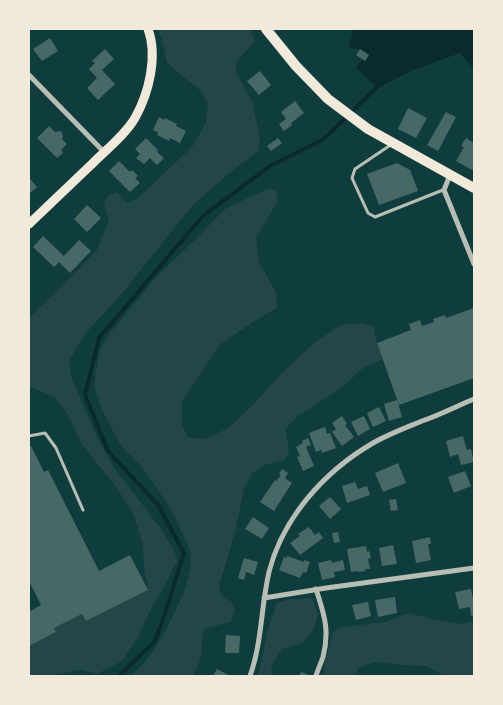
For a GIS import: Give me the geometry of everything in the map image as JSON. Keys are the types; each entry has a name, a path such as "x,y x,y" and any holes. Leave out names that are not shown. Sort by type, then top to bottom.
{"highway":[{"path":"266,29 296,66 328,99 368,129 474,188"}],"main road":[{"path":"29,224 118,139 134,119 146,93 151,72 151,36 148,29"}],"street":[{"path":"29,75 104,152"},
{"path":"450,175 444,190 474,264"},
{"path":"250,676 258,641 269,570 278,545 308,498 336,470 373,443 393,432 474,399"},
{"path":"264,598 316,589 474,568"},
{"path":"316,589 323,611 326,631 323,657 316,676"}],"lane":[{"path":"394,143 355,169 352,178 368,213 375,217 444,190"},
{"path":"29,436 45,433 48,436 56,448 83,510"}],"shaded area":[{"path":"158,29 250,30 255,41 236,62 236,71 252,101 260,138 258,151 193,205 119,297 84,335 69,361 72,379 97,437 113,466 161,529 174,550 177,561 139,635 122,661 97,674 81,670 54,676 29,676 29,646 56,632 54,628 82,614 86,621 148,590 143,545 133,513 116,487 81,443 68,415 54,397 29,386 29,318 97,250 109,220 104,203 109,195 117,192 127,203 137,199 192,147 206,123 208,104 201,91 167,62"},
{"path":"353,29 474,29 474,69 460,53 413,70 378,88 356,68 366,53 360,49 349,48"},
{"path":"269,188 276,190 278,201 256,237 259,262 276,292 277,308 219,345 182,402 182,424 188,438 206,438 227,429 314,343 341,325 363,323 374,327 383,359 364,367 344,386 298,416 286,428 289,453 284,460 264,465 252,473 244,489 235,532 219,586 220,592 227,600 232,602 235,611 230,622 212,626 204,631 201,657 192,676 131,676 146,661 165,632 184,592 190,570 191,554 169,506 142,467 121,446 104,414 95,390 95,375 100,349 110,333 156,277 225,209"},
{"path":"312,598 318,615 313,631 302,643 282,649 272,665 271,676 258,676 268,630 277,603 290,599"},
{"path":"409,613 463,624 474,621 474,676 444,676 427,666 374,662 358,668 356,676 323,676 333,632 342,627 385,622"}],"building":[{"path":"50,38 58,51 42,61 33,49"},
{"path":"105,49 114,59 102,70 115,84 98,100 87,88 97,78 89,69 95,63 92,61"},
{"path":"360,49 369,55 365,61 356,55"},
{"path":"260,71 271,85 259,95 247,81"},
{"path":"295,101 304,113 284,131 279,124 286,119 281,112"},
{"path":"408,108 427,118 416,138 398,129"},
{"path":"446,112 456,117 438,151 427,145"},
{"path":"159,117 177,124 176,126 186,131 180,143 170,138 169,141 157,135 159,133 153,130"},
{"path":"49,126 55,132 60,131 62,133 62,139 67,144 61,150 63,153 57,158 37,138"},
{"path":"146,138 164,158 157,165 150,158 144,164 136,158 140,154 135,149"},
{"path":"278,138 282,143 271,151 267,146"},
{"path":"466,138 474,143 474,167 472,170 456,161 464,147 461,146"},
{"path":"119,161 130,172 132,170 138,176 135,178 140,183 130,192 109,171"},
{"path":"397,163 410,170 418,191 379,205 367,174"},
{"path":"29,178 37,187 29,194"},
{"path":"87,205 101,218 87,232 74,219"},
{"path":"43,236 64,256 79,240 91,251 70,273 59,262 54,267 33,247"},
{"path":"474,308 474,378 399,405 377,343 411,330 409,324 420,320 422,326 434,322 433,319 445,315 446,318"},
{"path":"397,400 402,417 389,421 384,404"},
{"path":"379,407 386,421 373,427 367,413"},
{"path":"342,416 347,424 345,425 354,437 342,446 332,432 336,429 332,423"},
{"path":"364,416 370,429 358,436 351,422"},
{"path":"325,427 327,434 330,433 336,448 322,453 321,450 316,452 309,433"},
{"path":"463,436 467,450 471,449 474,462 461,465 458,454 450,457 446,441"},
{"path":"308,438 311,445 306,447 314,466 303,471 297,457 300,456 296,447"},
{"path":"31,446 44,472 48,470 99,571 130,555 148,590 86,621 82,614 54,628 56,632 29,646 29,612 41,605 29,581 29,447"},
{"path":"398,463 406,483 383,492 375,473"},
{"path":"282,469 288,473 285,478 292,483 274,511 260,502 275,480 281,475 279,474"},
{"path":"465,471 471,486 454,493 448,477"},
{"path":"355,482 358,489 367,486 370,495 347,503 342,486"},
{"path":"330,497 341,509 330,519 319,506"},
{"path":"396,499 398,510 391,511 389,500"},
{"path":"253,517 269,528 262,539 245,529"},
{"path":"309,527 315,535 319,532 323,538 300,555 290,543 300,536 298,534"},
{"path":"338,532 340,542 334,543 332,533"},
{"path":"430,537 431,544 428,544 431,560 416,563 412,541"},
{"path":"393,545 397,564 382,566 379,548"},
{"path":"366,546 371,558 368,559 370,569 351,572 347,549"},
{"path":"287,556 304,562 304,560 310,562 306,573 303,572 300,578 279,570 284,557 287,558"},
{"path":"244,558 258,562 254,575 246,572 244,580 238,578"},
{"path":"331,560 332,563 343,560 345,570 334,572 335,577 322,580 318,563"},
{"path":"471,589 474,599 474,615 471,616 470,607 459,609 455,592"},
{"path":"395,597 397,613 378,617 375,600"},
{"path":"368,602 371,616 356,620 352,605"},
{"path":"226,635 240,636 239,653 225,653"},
{"path":"217,669 230,676 213,676"},
{"path":"301,672 311,676 299,676"}],"waterway":[{"path":"119,676 155,641 184,553 158,505 108,451 85,395 99,338 203,216 270,166 324,139 380,84"}]}
